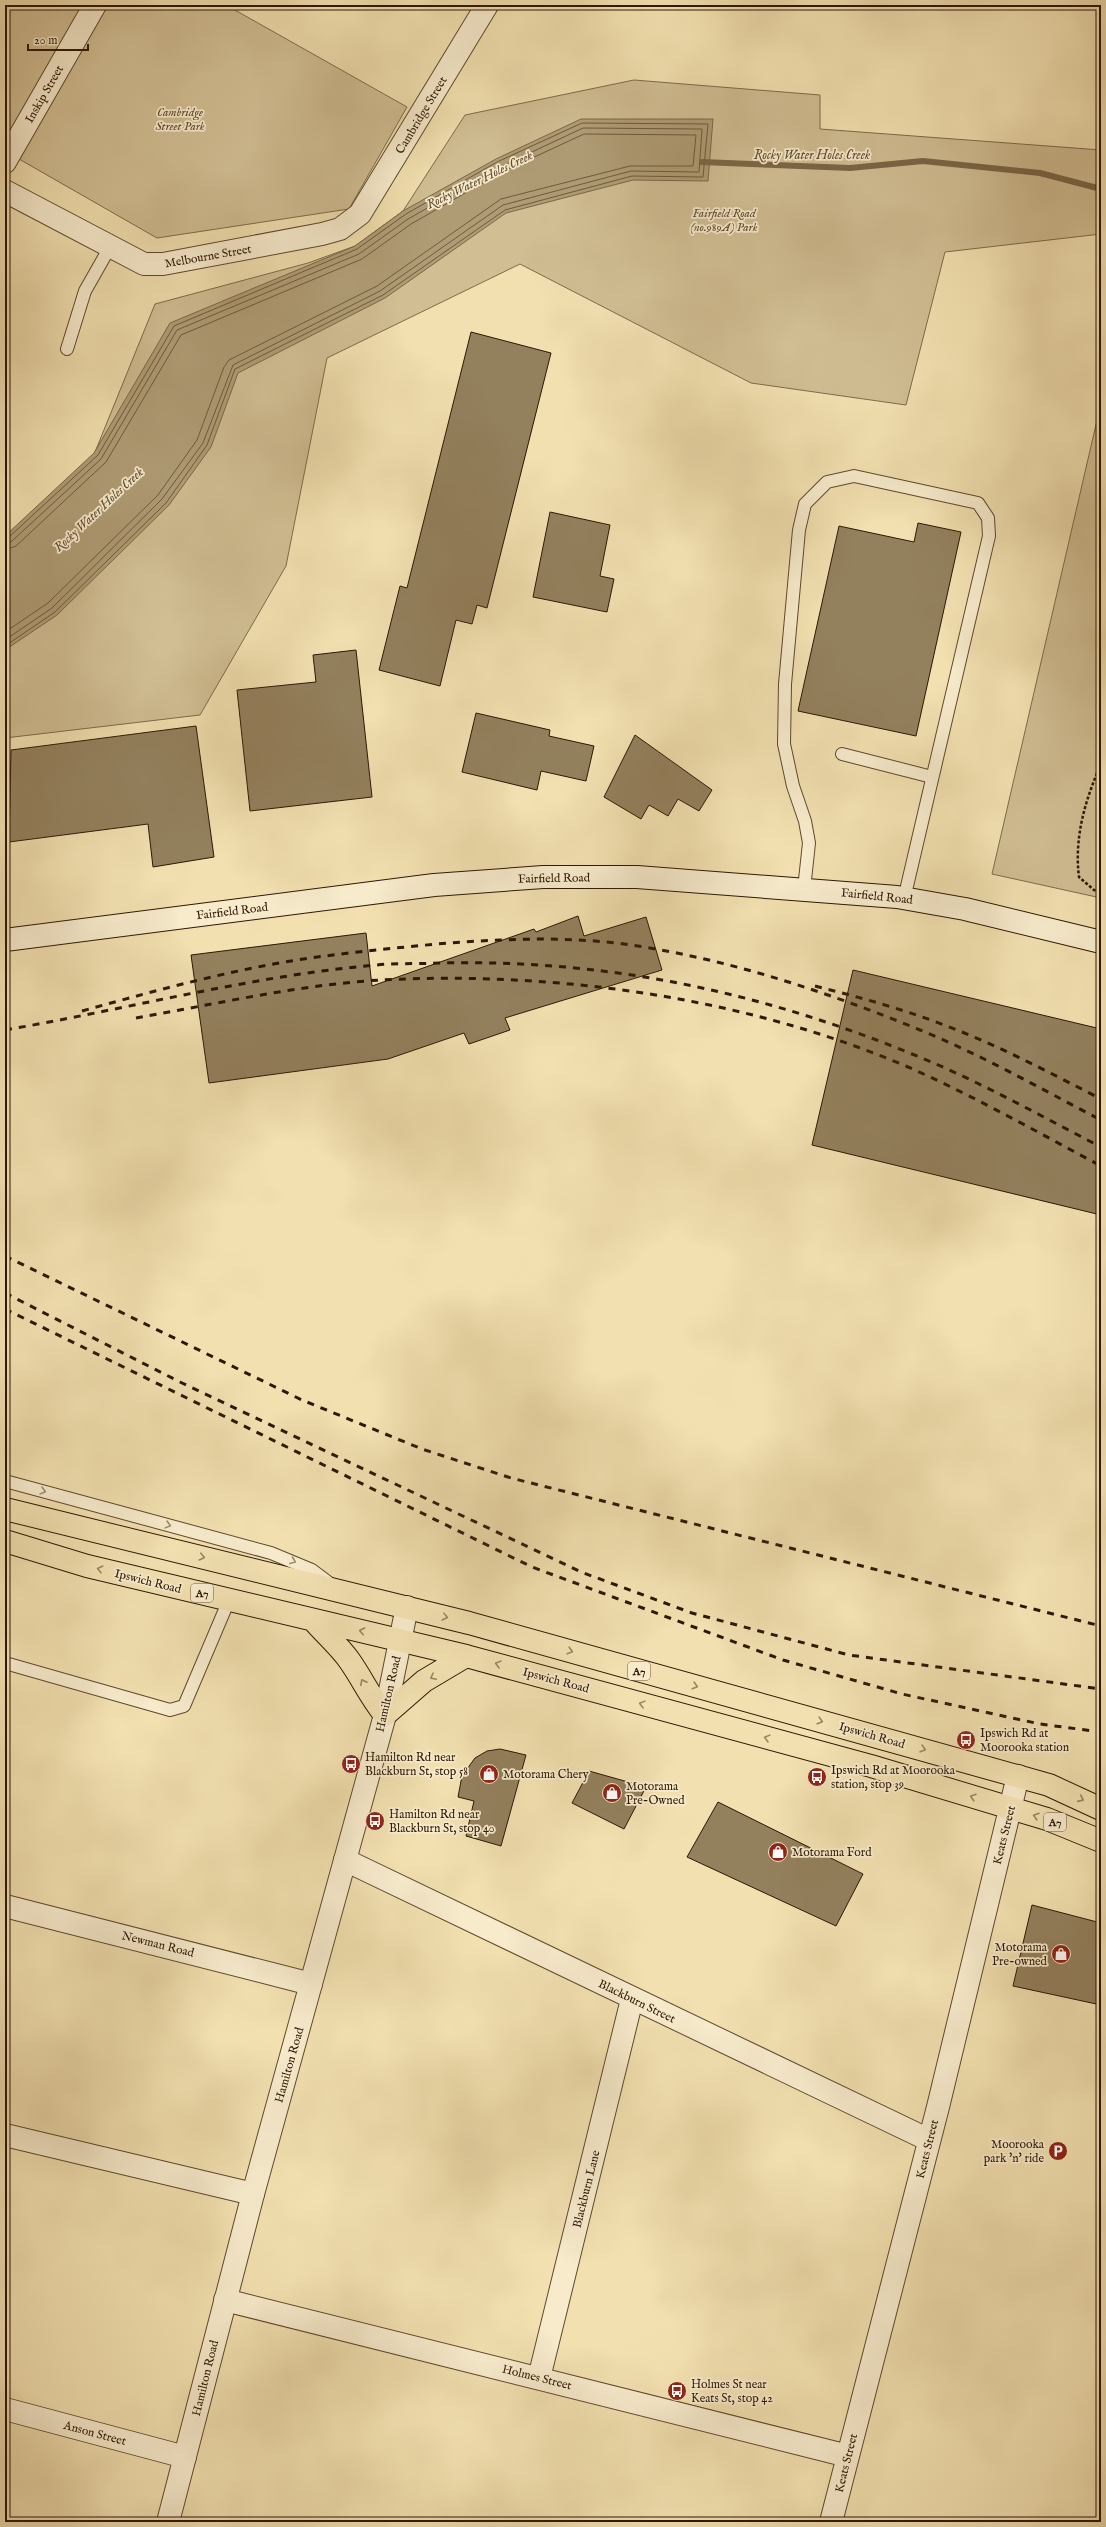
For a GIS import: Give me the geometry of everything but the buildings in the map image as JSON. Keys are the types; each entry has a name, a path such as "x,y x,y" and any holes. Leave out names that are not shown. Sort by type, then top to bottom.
{"highway":[{"name":"Ipswich Road","path":"5,1509 407,1607 1049,1785 1101,1809"},
{"name":"Ipswich Road","path":"5,1541 87,1566 466,1656 871,1766 1078,1830 1101,1841"},
{"path":"313,1620 347,1657 361,1678 370,1698 384,1715 424,1681 466,1656"}],"street":[{"name":"Inskip Street","path":"5,162 96,5"},
{"name":"Cambridge Street","path":"352,221 360,214 404,144 487,5"},
{"name":"Melbourne Street","path":"5,191 144,264 163,264 322,234 340,229 352,221"},
{"name":"Fairfield Road","path":"5,940 418,887 497,880 637,877 904,898 972,910 1101,942"},
{"name":"Hamilton Road","path":"168,2522 253,2194 384,1715 407,1607"},
{"name":"Keats Street","path":"831,2522 929,2140 1018,1776"},
{"name":"Blackburn Street","path":"345,1860 632,1999 929,2140"},
{"name":"Newman Road","path":"5,1906 311,1984"},
{"name":"Blackburn Lane","path":"539,2378 632,1999"},
{"path":"5,2135 253,2194"},
{"name":"Holmes Street","path":"225,2300 848,2456"},
{"name":"Anson Street","path":"5,2410 185,2457"}],"lane":[{"path":"67,349 85,291 110,247"},
{"path":"804,889 809,842 805,821 793,786 784,744 786,684 799,530 805,504 827,482 854,476 978,503 988,518 989,536 904,898"},
{"path":"842,754 932,777"},
{"name":"Ipswich Road","path":"5,1481 271,1553 312,1570 339,1590"},
{"path":"5,1663 170,1710 184,1706 229,1600"}],"path":[{"path":"1101,764 1084,808 1077,861 1079,878 1094,890 1101,892"}],"green space":[{"name":"Cambridge Street Park","path":"5,5 226,5 407,107 349,209 157,238 5,151"},
{"name":"Fairfield Road (no.989A) Park","path":"634,80 820,95 820,129 1101,150 1101,234 945,252 906,405 751,383 520,264 327,358 286,566 200,715 5,738 5,538 93,457 155,304 308,263 355,246 403,211 465,115"},
{"path":"1101,403 1101,898 992,874"}],"water":[{"path":"581,119 713,119 708,181 633,180 506,213 385,298 238,373 211,447 169,505 57,615 5,650 5,536 94,453 170,323 355,246 403,211 496,159"}],"waterway":[{"name":"Rocky Water Holes Creek","path":"702,162 850,168 923,161 1040,173 1101,189"}],"railway":[{"path":"82,1011 229,973 318,957 437,944 484,941 530,939 601,941 662,950 737,967 811,989 848,1002 966,1050 1101,1120"},
{"path":"5,1030 236,985 329,970 384,964 501,963 621,973 680,983 738,996 854,1032 912,1054 960,1075 1008,1098 1101,1147"},
{"path":"136,1018 319,986 380,980 447,978 514,980 581,985 649,994 716,1006 781,1023 846,1043 908,1067 957,1090 1101,1166"},
{"path":"815,986 854,996 950,1027 1020,1058 1101,1099"},
{"path":"5,1256 302,1400 422,1449 511,1478 1101,1626"},
{"path":"5,1293 180,1382 581,1572 692,1613 849,1655 1101,1689"},
{"path":"5,1309 532,1567 783,1660 902,1694 1040,1724 1101,1732"}],"place":[{"name":"Ipswich Rd at Moorooka station","path":"966,1740"},
{"name":"Hamilton Rd near Blackburn St, stop 58","path":"351,1764"},
{"name":"Motorama Chery","path":"489,1774"},
{"name":"Ipswich Rd at Moorooka station, stop 39","path":"817,1777"},
{"name":"Motorama Pre-Owned","path":"612,1793"},
{"name":"Hamilton Rd near Blackburn St, stop 40","path":"375,1821"},
{"name":"Motorama Ford","path":"778,1852"},
{"name":"Motorama Pre-owned","path":"1061,1954"},
{"name":"Moorooka park 'n' ride","path":"1058,2151"},
{"name":"Holmes St near Keats St, stop 42","path":"677,2391"}]}
